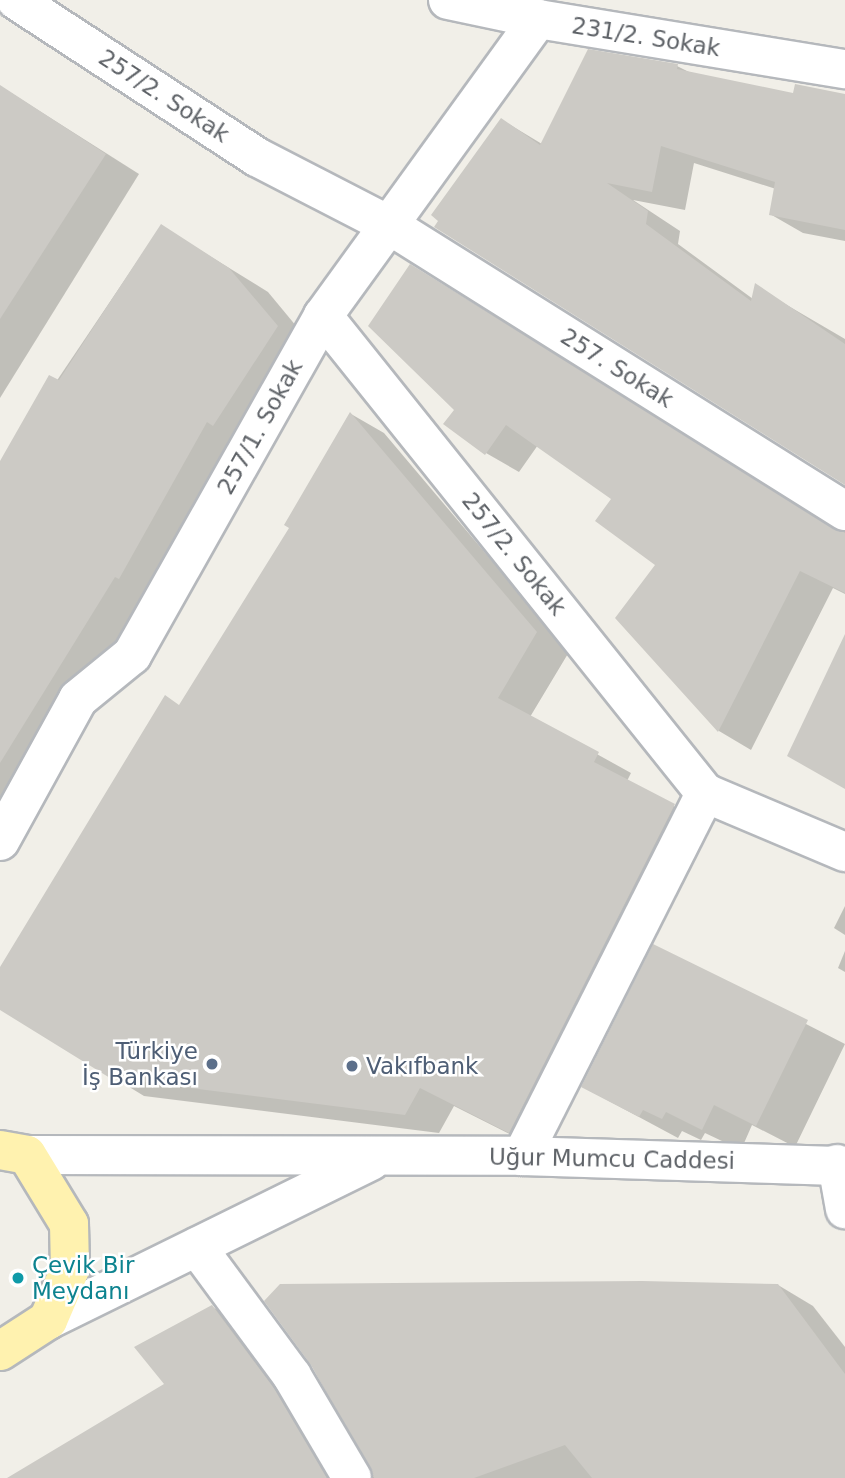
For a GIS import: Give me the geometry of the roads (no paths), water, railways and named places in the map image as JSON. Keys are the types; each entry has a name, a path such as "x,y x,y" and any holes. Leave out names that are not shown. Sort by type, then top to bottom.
{"main road":[{"path":"13,1153 69,1224 70,1269 48,1320"},
{"name":"Uğur Mumcu Caddesi","path":"0,1351 48,1320"}],"street":[{"name":"257/2. Sokak","path":"16,0 257,157 389,225"},
{"name":"231/2. Sokak","path":"448,0 538,19 845,69"},
{"name":"257/1. Sokak","path":"0,841 78,699 132,655 323,316 538,19"},
{"name":"257. Sokak","path":"389,225 845,511"},
{"name":"257/2. Sokak","path":"323,316 705,793 845,852"},
{"path":"522,1156 705,793"},
{"name":"Uğur Mumcu Caddesi","path":"13,1153 522,1156 841,1165"},
{"name":"Uğur Mumcu Caddesi","path":"48,1320 379,1157"},
{"path":"841,1165 845,1209"},
{"path":"197,1247 292,1377 352,1478"}],"place":[{"name":"Türkiye İş Bankası","path":"212,1064"},
{"name":"Vakıfbank","path":"352,1066"},
{"name":"Çevik Bir Meydanı","path":"18,1278"}]}
